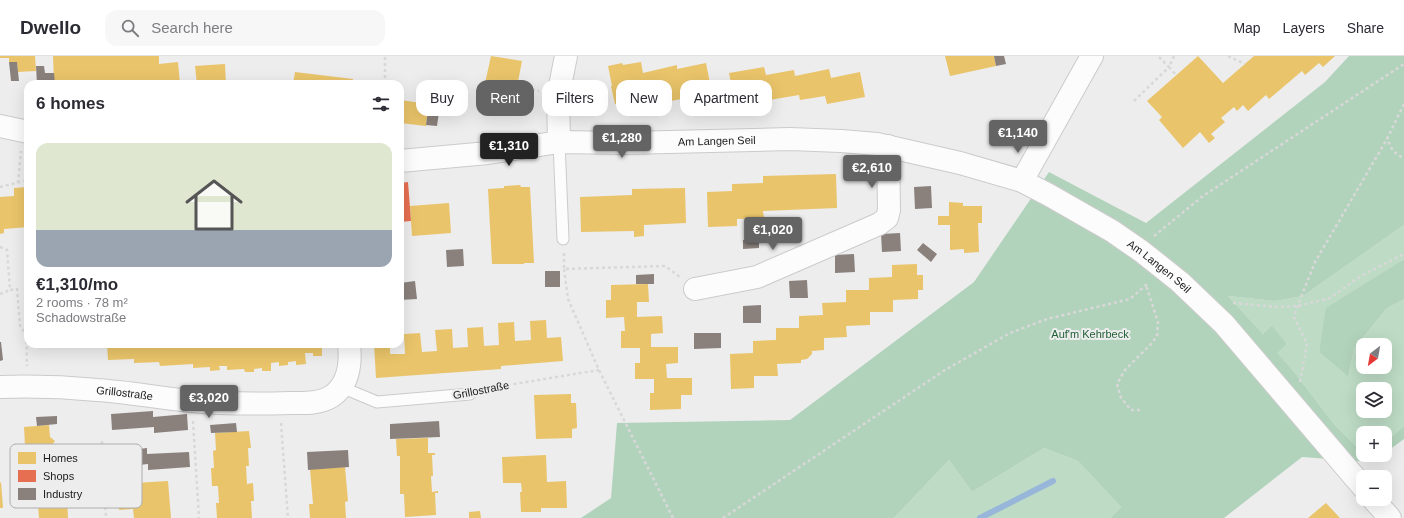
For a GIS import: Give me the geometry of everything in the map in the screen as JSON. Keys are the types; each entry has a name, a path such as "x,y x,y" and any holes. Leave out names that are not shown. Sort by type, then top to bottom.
{"street":[{"path":"559,142 558,96 566,56"},
{"path":"1022,181 1092,56"},
{"path":"0,126 24,131"},
{"name":"Am Langen Seil","path":"404,161 488,153 559,142 790,139 877,144 960,162 1022,181 1086,216 1141,251 1160,266 1224,324 1356,479"},
{"path":"695,289 756,277 883,221 887,218 890,210 888,146"},
{"path":"341,387 347,375 350,359 350,348"},
{"name":"Grillostraße","path":"0,387 28,386 98,390 192,401 280,404 322,401 332,396 341,387"},
{"path":"1379,506 1390,518"}],"lane":[{"path":"559,142 563,239"},
{"name":"Grillostraße","path":"341,387 377,402 470,394"}],"path":[{"path":"385,56 385,80"},
{"path":"1158,56 1176,75"},
{"path":"1134,101 1169,67 1174,56"},
{"path":"1228,56 1245,64"},
{"path":"1141,251 1158,233 1203,196 1404,64"},
{"path":"534,90 539,91"},
{"path":"1300,382 1307,344 1294,317 1298,305 1315,262 1387,139 1404,104"},
{"path":"1387,139 1393,152 1404,159"},
{"path":"18,182 20,165"},
{"path":"0,186 24,181"},
{"path":"563,239 564,269 568,299 599,370 673,518"},
{"path":"0,247 7,250 10,290"},
{"path":"1230,303 1278,307 1298,305 1330,298 1361,276 1404,254"},
{"path":"564,269 665,266 695,289"},
{"path":"723,518 945,370 1010,333 1047,319 1130,299 1146,286 1160,266"},
{"path":"1140,410 1131,410 1121,398 1117,384 1125,370 1157,336 1158,322 1146,286"},
{"path":"0,294 17,289 20,326 23,330 24,338"},
{"path":"25,348 26,353"},
{"name":"Grillostraße","path":"470,394 485,389 599,370"},
{"path":"192,401 198,518"},
{"path":"280,404 288,518"},
{"path":"105,508 106,518"}],"green space":[{"name":"Auf'm Kehrbeck","path":"1349,56 1404,56 1404,225 1303,296 1275,301 1228,296 1263,334 1272,326 1287,344 1277,353 1295,373 1334,424 1356,446 1356,461 1302,457 1224,518 1110,518 1121,507 1078,461 1044,448 972,492 949,460 894,518 581,518 611,498 617,423 790,420 974,282 1049,172 1146,223 1325,82"},
{"path":"1404,225 1404,259 1327,308 1319,352 1348,377 1354,349 1356,346 1356,374 1392,374 1392,338 1363,338 1386,309 1404,299 1404,426 1392,436 1392,426 1356,426 1356,446 1334,424 1295,373 1276,353 1287,344 1272,327 1263,334 1228,296 1275,301 1303,296"},
{"path":"1404,259 1404,299 1386,309 1363,338 1356,338 1356,346 1354,349 1348,377 1319,352 1326,308"},
{"path":"1404,426 1404,439 1392,448 1392,436"},
{"path":"1044,448 1078,461 1121,507 1110,518 894,518 949,460 972,492"}],"building: Homes":[{"path":"0,56 35,56 36,71 18,72 17,62 9,62 9,58 0,58"},
{"path":"53,56 159,56 159,64 178,62 180,80 81,80 54,80"},
{"path":"491,56 522,61 518,80 486,80"},
{"path":"945,56 994,56 996,66 950,76"},
{"path":"1198,56 1223,83 1254,56 1335,56 1323,67 1319,63 1305,75 1302,71 1269,99 1266,95 1248,111 1243,105 1237,111 1234,107 1221,118 1225,122 1211,134 1215,138 1209,143 1200,132 1183,148 1159,120 1162,117 1147,101"},
{"path":"641,62 643,73 677,65 677,69 706,63 709,80 680,80 680,99 672,101 672,80 616,80 615,104 608,66 622,63 623,65"},
{"path":"225,64 226,80 197,80 195,66"},
{"path":"764,67 766,75 794,70 795,76 829,69 831,78 860,72 865,97 827,104 825,96 800,100 799,95 772,100 772,80 730,80 729,73"},
{"path":"295,72 353,79 353,80 294,80"},
{"path":"404,101 416,102 416,116 427,116 426,126 404,123"},
{"path":"836,174 837,208 763,211 764,218 737,219 737,226 708,227 707,192 732,191 732,184 763,183 763,176"},
{"path":"520,185 521,187 530,187 534,263 492,264 488,189"},
{"path":"24,187 24,227 4,229 4,233 0,234 0,197 14,196 14,188"},
{"path":"685,188 686,223 644,225 644,236 634,237 634,231 581,232 580,197 632,195 632,189"},
{"path":"949,202 963,203 963,206 982,206 982,223 978,223 979,252 964,253 964,249 950,250 950,225 938,225 938,216 949,216"},
{"path":"449,203 451,233 412,236 410,206"},
{"path":"917,264 917,275 923,275 923,290 918,290 918,299 893,300 893,312 870,312 870,325 846,326 847,337 824,338 824,350 812,351 812,354 807,359 801,360 801,363 777,364 778,376 754,376 754,388 731,389 730,354 753,353 753,341 776,340 776,328 799,328 799,316 823,315 822,303 846,302 846,290 869,290 869,278 892,277 892,265"},
{"path":"648,284 649,302 637,302 637,317 662,316 663,333 651,334 651,347 678,347 678,363 666,364 667,378 692,378 692,395 681,395 681,409 650,410 650,393 654,393 654,379 635,379 635,363 640,363 640,348 621,348 621,331 625,331 624,317 606,318 606,300 611,300 611,285"},
{"path":"546,320 547,338 561,337 563,361 501,366 501,369 376,378 374,348 390,348 390,354 405,354 404,334 420,333 422,352 437,351 435,330 452,329 453,348 468,347 467,328 483,327 484,346 499,345 498,323 514,322 515,341 531,340 530,321"},
{"path":"107,348 322,348 322,356 313,356 313,353 305,353 306,364 296,365 296,361 288,362 288,365 279,366 279,362 271,363 271,371 262,371 262,368 254,369 254,372 245,372 244,369 227,370 227,366 219,366 220,370 210,371 210,367 193,368 193,364 160,366 159,362 134,363 134,359 108,360"},
{"path":"571,394 571,403 576,403 577,428 572,429 572,438 536,439 534,395"},
{"path":"49,425 50,437 55,441 53,444 25,444 24,427"},
{"path":"249,431 251,448 248,448 249,466 246,466 247,484 253,483 254,501 251,501 252,518 217,518 216,503 219,503 218,486 212,486 211,468 214,468 213,451 216,450 215,433"},
{"path":"428,438 428,453 435,453 435,455 432,455 433,476 431,476 432,492 438,491 438,493 435,493 436,515 405,517 404,494 400,494 400,456 397,456 396,439"},
{"path":"546,455 547,482 566,481 567,508 541,508 541,512 521,512 521,483 503,483 502,457"},
{"path":"345,467 348,501 345,502 346,518 310,518 309,504 313,504 310,469"},
{"path":"168,481 171,518 134,518 133,509 119,510 119,508 142,508 142,483"},
{"path":"1,482 3,508 0,508"},
{"path":"1326,503 1340,518 1308,518"},
{"path":"38,508 68,508 68,518 39,518"},
{"path":"480,511 481,518 469,518 469,512"}],"building: Shops":[{"path":"404,182 408,182 411,221 404,222"}],"building: Industry":[{"path":"994,56 1004,56 1006,64 996,66"},
{"path":"9,62 17,62 19,81 11,81"},
{"path":"36,66 44,66 45,73 54,73 55,80 37,80"},
{"path":"427,116 438,116 437,126 426,125"},
{"path":"931,186 932,208 915,209 914,187"},
{"path":"900,233 901,251 882,252 881,234"},
{"path":"743,240 759,240 759,248 743,249"},
{"path":"923,243 937,254 931,262 917,250"},
{"path":"463,249 464,266 447,267 446,250"},
{"path":"854,254 855,272 835,273 835,255"},
{"path":"545,271 560,271 560,287 545,287"},
{"path":"654,274 654,284 636,284 636,275"},
{"path":"807,280 808,298 790,298 789,281"},
{"path":"415,281 417,299 404,300 404,282"},
{"path":"761,305 761,323 743,323 743,306"},
{"path":"694,333 721,333 721,348 694,349"},
{"path":"0,342 3,360 0,361"},
{"path":"153,411 153,417 187,414 188,430 154,433 154,427 112,430 111,414"},
{"path":"57,416 57,424 37,426 36,417"},
{"path":"439,421 440,437 390,439 390,424"},
{"path":"236,423 237,432 211,433 210,425"},
{"path":"147,448 147,454 189,452 190,467 148,470 148,464 142,465 142,449"},
{"path":"348,450 349,467 308,470 307,452"}],"waterway":[{"path":"980,518 1053,481"}]}
